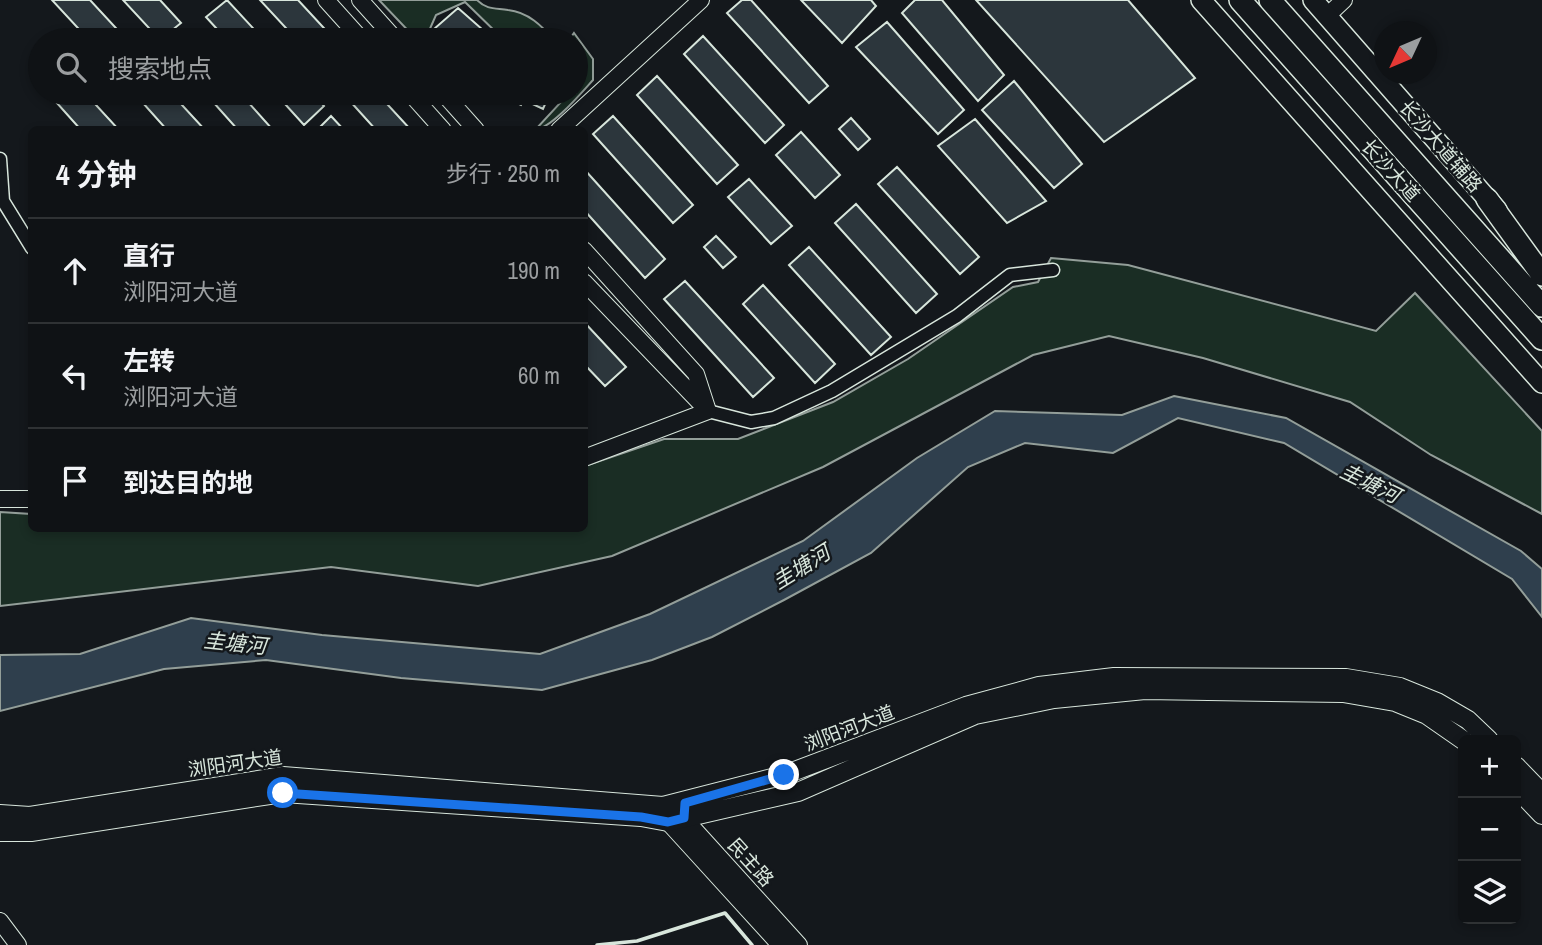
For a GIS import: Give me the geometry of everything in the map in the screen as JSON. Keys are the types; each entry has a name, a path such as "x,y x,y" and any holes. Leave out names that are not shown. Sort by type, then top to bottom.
{"highway":[{"name":"长沙大道","path":"1240,0 1540,338"},
{"name":"长沙大道","path":"1270,0 1542,306"},
{"path":"1487,199 1542,275"}],"main road":[{"path":"1201,0 1542,383"},
{"name":"长沙大道辅路","path":"1313,0 1542,260"},
{"name":"浏阳河大道","path":"0,814 30,816 283,776 675,812 784,775 966,705 1039,686 1114,677 1346,678 1387,685 1437,702 1468,720 1484,735"},
{"name":"浏阳河大道","path":"0,832 31,832 283,793 627,816 675,812 798,792 975,715 1054,698 1145,690 1343,693 1395,702 1427,715 1458,737"},
{"path":"1521,771 1542,793"},
{"path":"1521,793 1542,815"}],"street":[{"path":"326,0 351,28"},
{"path":"360,0 385,28"},
{"path":"588,103 701,0"},
{"path":"1327,16 1344,0"},
{"path":"421,105 439,126"},
{"path":"454,105 472,126"},
{"path":"563,126 586,105"},
{"path":"0,159 3,201 28,242"},
{"path":"588,254 696,374 708,411"},
{"path":"588,286 708,411 751,422 774,418 832,391 957,316 1010,275 1053,270"},
{"path":"588,456 708,411"},
{"path":"0,499 28,499"},
{"name":"民主路","path":"675,812 780,945"},
{"name":"民主路","path":"675,812 799,945"},
{"path":"0,921 18,945"}],"green space":[{"path":"379,0 477,0 488,7 515,11 542,28 492,28 465,2 436,15 430,28 406,28"},
{"path":"588,52 593,59 593,80 588,86"},
{"path":"558,105 570,105 550,123 539,126"},
{"path":"1051,258 1128,265 1376,331 1415,293 1542,431 1542,514 1431,455 1350,402 1203,358 1109,336 1033,355 823,467 612,556 478,586 331,567 0,606 0,512 28,514 28,532 588,532 588,465 664,439 738,439 833,402 908,359 1013,287 1038,282"}],"water":[{"name":"圭塘河","path":"1174,396 1286,418 1521,551 1542,569 1542,617 1512,579 1284,443 1178,418 1113,453 1025,443 968,467 871,553 784,600 712,637 652,660 542,690 401,678 266,660 164,669 0,711 0,655 80,654 191,618 322,635 540,654 650,614 803,541 917,458 995,411 1122,415"}],"building":[{"path":"52,0 90,0 116,28 78,28"},
{"path":"123,0 160,0 181,23 175,28 149,28"},
{"path":"227,0 253,28 216,28 206,17"},
{"path":"260,0 298,0 324,28 286,28"},
{"path":"742,0 751,0 828,86 809,103 727,13"},
{"path":"801,0 871,0 876,6 842,43"},
{"path":"915,0 942,0 1004,75 978,101 902,13"},
{"path":"976,0 1128,0 1195,78 1104,142"},
{"path":"458,8 481,28 435,28"},
{"path":"887,22 964,110 938,134 856,47"},
{"path":"703,36 784,125 765,143 684,54"},
{"path":"657,76 738,165 717,184 637,95"},
{"path":"1014,81 1082,164 1054,188 982,110"},
{"path":"59,105 96,105 115,126 77,126"},
{"path":"145,105 182,105 201,126 163,126"},
{"path":"216,105 251,105 269,126 234,126"},
{"path":"286,105 323,105 324,106 304,125"},
{"path":"354,105 388,105 407,126 372,126"},
{"path":"331,116 340,126 321,126"},
{"path":"613,116 693,205 673,223 593,134"},
{"path":"851,118 870,139 858,150 839,129"},
{"path":"975,119 1046,201 1007,223 938,146"},
{"path":"801,132 840,175 815,198 776,155"},
{"path":"897,167 979,257 960,274 878,184"},
{"path":"588,173 665,259 645,278 588,214"},
{"path":"749,179 792,226 771,244 728,197"},
{"path":"856,204 937,294 916,313 835,223"},
{"path":"716,236 736,257 723,268 704,247"},
{"path":"809,247 891,337 871,355 789,265"},
{"path":"685,281 774,378 753,397 664,299"},
{"path":"763,285 835,364 815,383 743,304"},
{"path":"588,326 626,367 605,386 588,368"}],"wall":[{"path":"597,945 637,941 725,913 752,945"}],"route":[{"path":"283,793 641,817 668,822 684,818 685,803 784,775"}]}
